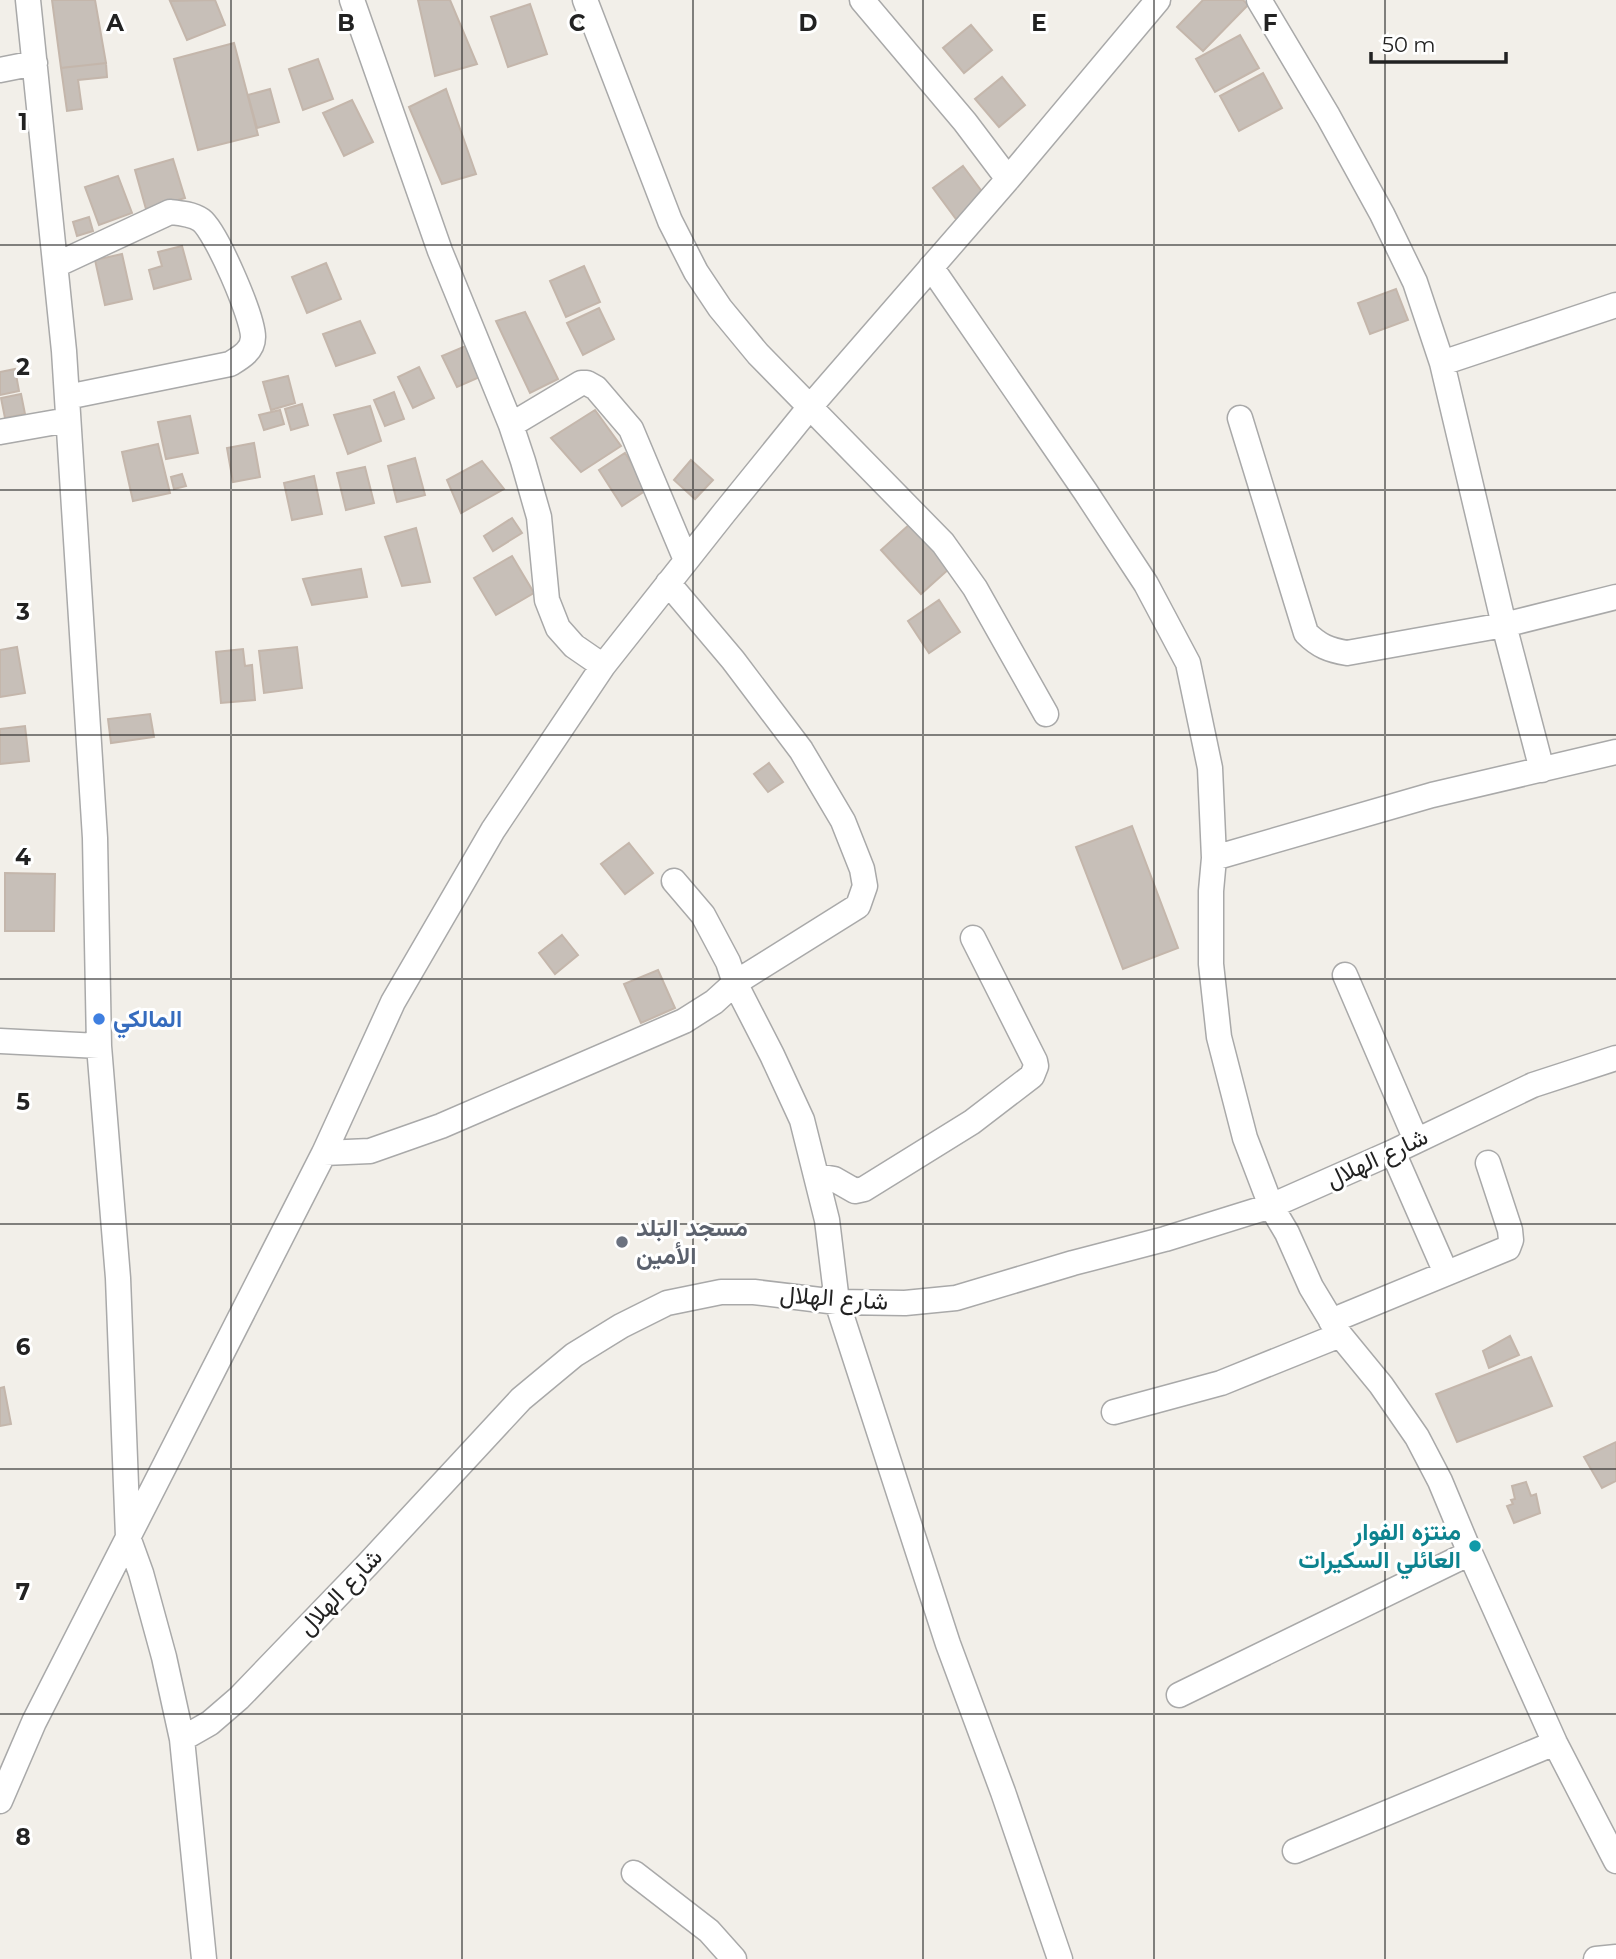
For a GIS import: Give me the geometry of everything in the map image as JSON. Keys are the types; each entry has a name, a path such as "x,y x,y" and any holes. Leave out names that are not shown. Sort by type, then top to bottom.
{"street":[{"path":"28,0 68,408 95,838 99,1046 118,1278 128,1537 141,1573 164,1657 182,1739 204,1959"},
{"path":"352,0 440,251 511,425 539,517 547,600 558,628 574,646 603,666"},
{"path":"585,0 670,221 696,272 720,308 758,354 943,543 975,589 1046,714"},
{"path":"862,0 965,122 1008,179"},
{"path":"0,1801 34,1722 324,1153 393,1002 493,830 603,666 686,560 809,408 1008,179 1158,0"},
{"path":"1259,0 1328,116 1382,214 1415,282 1443,363 1504,625 1542,770"},
{"path":"0,70 35,62"},
{"path":"0,432 68,408 230,364 246,354 253,338 231,268 202,221 185,213 170,212 56,265"},
{"path":"931,267 1146,584 1188,663 1210,768 1214,858 1211,964 1219,1037 1245,1138 1271,1206 1287,1233 1311,1287 1336,1328 1381,1385 1417,1437 1440,1480 1555,1743 1616,1861"},
{"path":"1443,363 1616,305"},
{"path":"511,425 581,383 596,388 631,429 686,560"},
{"path":"1240,418 1306,633 1317,645 1331,651 1348,653 1504,625 1616,597"},
{"path":"324,1153 370,1151 441,1126 684,1021 714,1002 735,983 858,906 865,886 862,869 843,821 802,750 733,660 668,583"},
{"path":"1214,858 1432,795 1616,752"},
{"path":"674,881 702,915 728,961 735,983 802,1120 827,1220 838,1303 948,1644 1003,1791 1060,1959"},
{"path":"817,1176 834,1179 855,1191 864,1189 971,1122 1032,1076 1035,1061 973,938"},
{"path":"1345,975 1416,1140"},
{"path":"0,1041 99,1046"},
{"name":"شارع الهلال","path":"182,1739 210,1723 239,1698 521,1399 574,1355 621,1326 667,1303 721,1293 743,1292 838,1303 905,1303 956,1298 1271,1206 1393,1152 1533,1085 1616,1058"},
{"path":"1393,1152 1446,1273"},
{"path":"1114,1412 1221,1383 1446,1273 1508,1248 1510,1230 1488,1163"},
{"path":"1179,1695 1470,1553"},
{"path":"1295,1851 1555,1743"},
{"path":"634,1873 709,1931 734,1959"},
{"path":"1596,1959 1616,1956"}],"building":[{"path":"52,0 95,0 106,63 61,68"},
{"path":"215,0 225,25 187,40 170,1"},
{"path":"418,0 450,0 477,64 435,76"},
{"path":"1203,0 1243,0 1248,5 1203,51 1177,27"},
{"path":"530,4 547,54 508,67 491,17"},
{"path":"971,25 992,50 964,73 943,48"},
{"path":"1240,35 1259,68 1215,92 1196,59"},
{"path":"234,43 258,135 198,150 174,59"},
{"path":"318,59 333,99 303,110 289,69"},
{"path":"106,63 107,77 78,80 82,109 67,111 61,68"},
{"path":"1263,73 1282,108 1239,131 1220,96"},
{"path":"1002,77 1025,105 999,127 975,99"},
{"path":"270,89 279,122 257,128 248,95"},
{"path":"446,89 476,174 442,184 409,107"},
{"path":"352,100 373,142 344,156 323,113"},
{"path":"173,159 185,198 146,209 135,170"},
{"path":"963,166 986,197 956,219 933,188"},
{"path":"118,176 132,213 99,225 85,187"},
{"path":"89,217 93,231 77,236 73,222"},
{"path":"182,246 191,279 154,289 149,270 162,266 158,252"},
{"path":"122,254 132,299 105,305 95,260"},
{"path":"326,263 341,299 307,313 292,277"},
{"path":"584,266 600,302 566,317 550,281"},
{"path":"1396,289 1408,320 1370,334 1358,303"},
{"path":"599,308 614,339 583,355 567,323"},
{"path":"525,312 558,379 530,393 496,321"},
{"path":"360,321 375,353 336,366 323,334"},
{"path":"468,345 482,376 457,387 442,356"},
{"path":"419,367 434,398 413,408 398,377"},
{"path":"15,369 19,391 0,395 0,372"},
{"path":"288,376 295,403 271,410 263,382"},
{"path":"394,392 404,419 385,426 374,400"},
{"path":"21,394 25,414 5,418 1,398"},
{"path":"302,404 308,425 291,430 285,409"},
{"path":"370,406 381,441 348,454 334,415"},
{"path":"280,410 284,424 264,430 259,415"},
{"path":"595,410 621,446 581,472 551,438"},
{"path":"190,416 198,453 166,459 158,422"},
{"path":"254,443 260,477 233,482 227,448"},
{"path":"158,444 170,493 133,501 122,452"},
{"path":"625,453 648,489 622,506 599,470"},
{"path":"415,458 425,495 397,502 388,466"},
{"path":"691,460 713,480 695,499 674,480"},
{"path":"482,461 504,489 461,513 447,480"},
{"path":"365,467 374,503 346,510 337,473"},
{"path":"182,474 186,486 174,489 171,477"},
{"path":"314,476 322,514 292,520 284,483"},
{"path":"512,518 522,533 493,551 484,536"},
{"path":"910,524 950,568 921,594 881,550"},
{"path":"416,528 430,582 402,586 385,537"},
{"path":"512,556 534,593 496,615 474,578"},
{"path":"361,569 367,597 312,605 303,579"},
{"path":"939,600 960,632 929,653 908,621"},
{"path":"17,647 25,693 0,697 0,650"},
{"path":"297,647 302,688 264,693 259,651"},
{"path":"243,649 245,666 252,665 255,700 221,703 216,652"},
{"path":"150,714 154,737 111,743 108,719"},
{"path":"25,726 29,761 0,764 0,729"},
{"path":"769,763 783,782 768,792 754,774"},
{"path":"1132,826 1178,948 1123,969 1076,847"},
{"path":"629,843 653,873 625,894 601,864"},
{"path":"5,873 55,874 54,931 5,931"},
{"path":"562,935 578,955 555,974 539,953"},
{"path":"658,970 675,1008 641,1023 624,984"},
{"path":"1510,1336 1519,1355 1489,1368 1483,1351"},
{"path":"1531,1357 1552,1406 1457,1442 1436,1394"},
{"path":"4,1387 11,1424 0,1426 0,1388"},
{"path":"1616,1442 1616,1481 1602,1488 1584,1457"},
{"path":"1526,1482 1531,1496 1536,1494 1540,1513 1514,1523 1507,1506 1513,1504 1511,1500 1515,1499 1512,1486"}],"place":[{"name":"المالكي","path":"99,1019"},
{"name":"مسجد البلد الأمين","path":"622,1242"},
{"name":"منتزه الفوار العائلي السكيرات","path":"1475,1546"}]}
